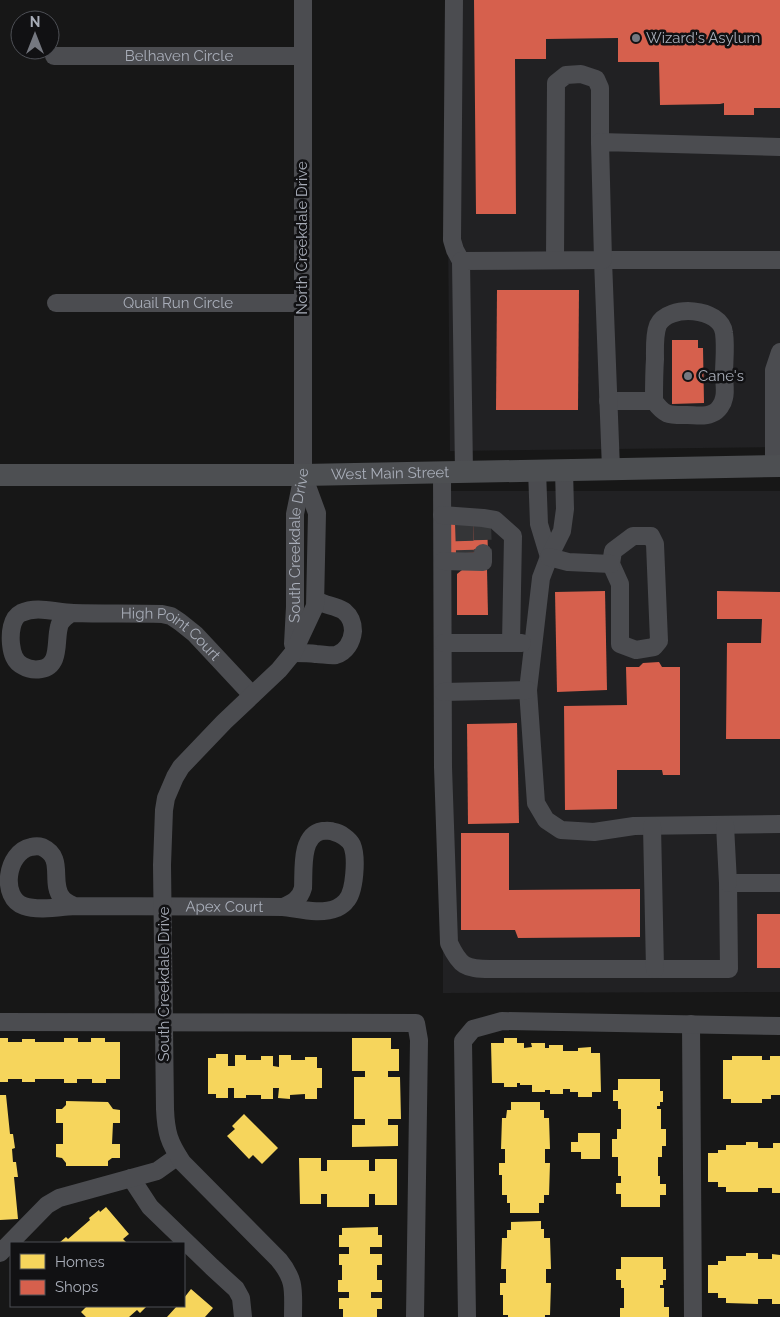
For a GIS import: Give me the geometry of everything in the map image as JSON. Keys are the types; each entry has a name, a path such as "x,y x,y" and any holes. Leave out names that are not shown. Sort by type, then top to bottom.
{"main road":[{"name":"West Main Street","path":"0,474 303,475 777,466"}],"street":[{"name":"North Creekdale Drive","path":"303,0 303,475"},
{"path":"454,0 452,240 454,250 461,261 453,472 442,515 443,767 449,944 461,963 473,969 729,970 725,825"},
{"name":"Belhaven Circle","path":"60,56 303,56"},
{"path":"555,260 556,83 566,75 581,74 596,79 600,88 603,260 611,469"},
{"path":"600,142 780,147"},
{"path":"461,261 780,260"},
{"name":"Quail Run Circle","path":"56,304 302,303"},
{"path":"608,400 654,401 663,412 674,415 707,415 714,413 719,409 724,398 724,332 713,316 697,311 685,311 667,316 660,322 655,337 654,401"},
{"path":"777,466 777,405 774,370 780,352"},
{"path":"538,470 539,524 549,557"},
{"path":"564,470 565,509 562,531 541,578 528,690 536,802 546,820 561,830 594,832 634,826 780,824"},
{"name":"South Creekdale Drive","path":"293,1317 293,1288 291,1277 286,1269 256,1235 182,1162 168,1138 166,1125 162,865 164,810 166,798 175,776 181,767 224,722 279,670 293,653 315,606 317,513 303,475"},
{"name":"South Creekdale Drive","path":"293,653 296,514 303,475"},
{"path":"442,515 464,520 495,520 513,536 511,642"},
{"path":"632,536 650,536 655,544 659,641 654,647 636,650 620,644 620,584 611,564 613,551 632,536"},
{"path":"443,561 465,557 483,562 483,553"},
{"path":"549,557 568,562 611,564"},
{"path":"512,580 541,578"},
{"name":"South Creekdale Drive","path":"293,653 335,655 344,650 350,643 353,626 350,618 335,606 324,605 316,600"},
{"name":"High Point Court","path":"71,613 148,613 171,616 194,634 252,695"},
{"path":"443,642 534,642"},
{"path":"443,692 528,690"},
{"path":"652,826 655,970"},
{"name":"Apex Court","path":"74,906 283,907 325,911 337,908 347,901 352,891 354,873 352,844 334,831 318,832 311,837 305,854 302,893 297,900 283,907"},
{"path":"728,883 780,883"},
{"path":"467,1317 463,1041 473,1029 502,1021 780,1026"},
{"path":"0,1022 416,1024 419,1040 415,1317"},
{"path":"691,1024 694,1317"},
{"path":"11,1242 47,1205 59,1198 157,1171 178,1156"},
{"path":"132,1178 150,1207 236,1289 242,1298 243,1317"},
{"path":"0,1253 10,1243"}],"shaded area":[{"path":"446,0 780,0 780,447 450,451"},
{"path":"443,491 780,491 780,992 443,993"}],"building: Homes":[{"path":"0,1038 8,1038 8,1042 22,1042 22,1039 35,1039 35,1042 64,1042 64,1038 78,1038 78,1042 91,1042 91,1038 105,1038 105,1042 120,1042 120,1079 106,1079 106,1083 92,1083 92,1079 77,1079 77,1083 64,1083 64,1079 35,1079 35,1082 22,1082 22,1079 8,1079 8,1082 0,1082"},
{"path":"352,1038 391,1038 391,1049 399,1049 399,1071 388,1071 388,1077 400,1077 401,1119 388,1119 388,1125 398,1125 398,1146 352,1147 352,1125 365,1125 365,1119 354,1119 354,1077 365,1077 365,1071 352,1071"},
{"path":"504,1038 517,1038 517,1043 524,1043 524,1048 532,1047 531,1043 545,1043 545,1048 549,1048 549,1045 563,1045 563,1051 578,1051 578,1048 591,1047 591,1053 600,1053 601,1092 592,1092 592,1097 578,1097 578,1092 570,1092 570,1089 563,1089 563,1094 550,1094 550,1090 532,1092 532,1085 520,1085 520,1083 517,1083 517,1087 504,1087 504,1083 492,1083 491,1043 504,1043"},
{"path":"216,1054 228,1054 228,1066 235,1066 235,1055 246,1055 246,1060 261,1060 261,1056 273,1056 273,1066 279,1067 279,1055 291,1055 291,1060 305,1060 305,1057 317,1057 317,1068 322,1068 322,1088 317,1088 317,1099 305,1099 305,1094 290,1095 290,1099 278,1098 279,1088 273,1088 273,1099 261,1099 261,1095 246,1095 246,1098 234,1098 234,1088 228,1088 228,1098 216,1098 216,1094 208,1094 208,1058 216,1058"},
{"path":"732,1056 762,1056 762,1060 770,1060 770,1056 780,1056 780,1095 771,1095 771,1099 762,1099 762,1103 731,1103 731,1099 723,1099 723,1060 732,1060"},
{"path":"618,1079 660,1079 660,1091 663,1091 663,1102 660,1102 660,1106 657,1106 657,1109 661,1109 661,1129 666,1129 666,1146 662,1146 662,1157 658,1157 658,1176 660,1176 660,1184 666,1184 666,1195 660,1195 660,1207 621,1207 621,1194 616,1194 616,1183 621,1183 621,1176 618,1176 618,1157 612,1157 612,1139 617,1139 617,1129 621,1129 621,1109 618,1109 618,1101 613,1101 613,1090 618,1090"},
{"path":"0,1095 6,1095 10,1134 13,1134 15,1148 12,1149 13,1162 16,1162 18,1177 14,1177 18,1219 0,1220"},
{"path":"66,1101 108,1102 113,1109 120,1110 120,1123 113,1123 112,1144 120,1144 120,1158 112,1158 108,1161 108,1166 66,1166 62,1158 56,1157 56,1144 63,1144 63,1123 56,1123 56,1109 62,1109 66,1105"},
{"path":"511,1102 540,1102 540,1110 544,1110 544,1118 549,1118 550,1149 545,1149 545,1163 550,1163 549,1195 544,1195 544,1203 539,1203 539,1213 510,1213 510,1203 507,1203 507,1195 502,1195 502,1175 499,1175 499,1163 505,1163 505,1149 501,1149 502,1118 506,1118 507,1110 511,1110"},
{"path":"244,1114 278,1148 262,1164 253,1155 249,1159 227,1136 235,1129 232,1126"},
{"path":"578,1133 600,1133 600,1159 581,1159 581,1152 571,1152 571,1142 578,1142"},
{"path":"746,1142 758,1142 758,1148 773,1148 773,1143 780,1143 780,1193 772,1193 772,1188 758,1188 758,1192 726,1192 726,1187 718,1187 718,1182 708,1182 708,1153 718,1153 718,1150 726,1150 726,1145 746,1145"},
{"path":"299,1158 321,1158 321,1171 327,1171 327,1160 369,1160 369,1171 375,1171 375,1159 397,1159 397,1205 375,1205 375,1194 369,1194 369,1207 327,1207 327,1194 321,1194 321,1204 300,1204"},
{"path":"106,1207 129,1234 123,1239 126,1242 60,1242 66,1237 68,1239 90,1220 89,1218 99,1210 100,1212"},
{"path":"541,1221 541,1229 544,1229 544,1238 550,1238 551,1269 546,1269 546,1283 551,1283 550,1315 545,1315 545,1317 508,1317 508,1315 503,1315 503,1295 500,1295 500,1283 506,1283 506,1269 501,1269 502,1238 507,1238 507,1230 511,1230 511,1222"},
{"path":"378,1227 378,1235 382,1235 382,1247 370,1247 370,1254 382,1254 382,1265 377,1265 377,1280 382,1280 382,1292 371,1292 371,1298 382,1298 382,1309 377,1309 377,1317 343,1317 343,1309 339,1309 339,1298 349,1298 349,1292 338,1292 338,1280 342,1280 342,1265 339,1265 339,1254 349,1254 349,1247 339,1247 339,1235 342,1235 342,1228"},
{"path":"746,1253 758,1253 758,1259 772,1259 772,1254 780,1255 780,1304 772,1304 772,1299 758,1299 758,1304 726,1303 726,1298 718,1298 718,1293 708,1293 708,1265 718,1265 718,1261 726,1261 726,1256 746,1256"},
{"path":"621,1257 663,1257 663,1269 666,1269 666,1280 663,1280 663,1285 660,1285 660,1288 664,1288 664,1307 669,1307 669,1317 620,1317 620,1308 624,1308 624,1288 621,1288 621,1280 616,1280 616,1269 621,1269"},
{"path":"191,1289 213,1308 205,1317 167,1317 176,1307 185,1307 185,1297"},
{"path":"86,1307 146,1307 140,1313 137,1310 129,1317 86,1317 81,1312"}],"building: Shops":[{"path":"474,0 780,0 780,108 754,108 754,115 724,115 724,103 660,105 659,62 618,62 618,38 546,39 546,59 515,59 516,214 476,214"},
{"path":"497,290 579,290 578,410 496,410"},
{"name":"Cane's","path":"672,340 698,340 698,348 703,348 704,403 672,404"},
{"path":"487,522 488,553 449,553 448,523"},
{"path":"487,569 488,615 457,615 457,574 462,570"},
{"path":"605,591 607,690 557,692 555,592"},
{"path":"717,591 780,592 780,739 726,739 727,643 761,643 762,619 717,619"},
{"path":"659,662 662,667 680,667 680,775 663,775 662,770 617,770 617,809 565,810 564,706 627,705 626,667 639,667 643,663"},
{"path":"517,723 519,823 468,824 467,724"},
{"path":"461,833 509,833 509,890 640,889 640,937 518,938 515,930 461,930"},
{"path":"757,914 780,914 780,968 757,968"}],"tunnel":[{"path":"482,522 483,553"},
{"path":"464,523 465,553"}],"place":[{"name":"Wizard's Asylum","path":"636,38"},
{"name":"Cane's","path":"688,376"}]}
